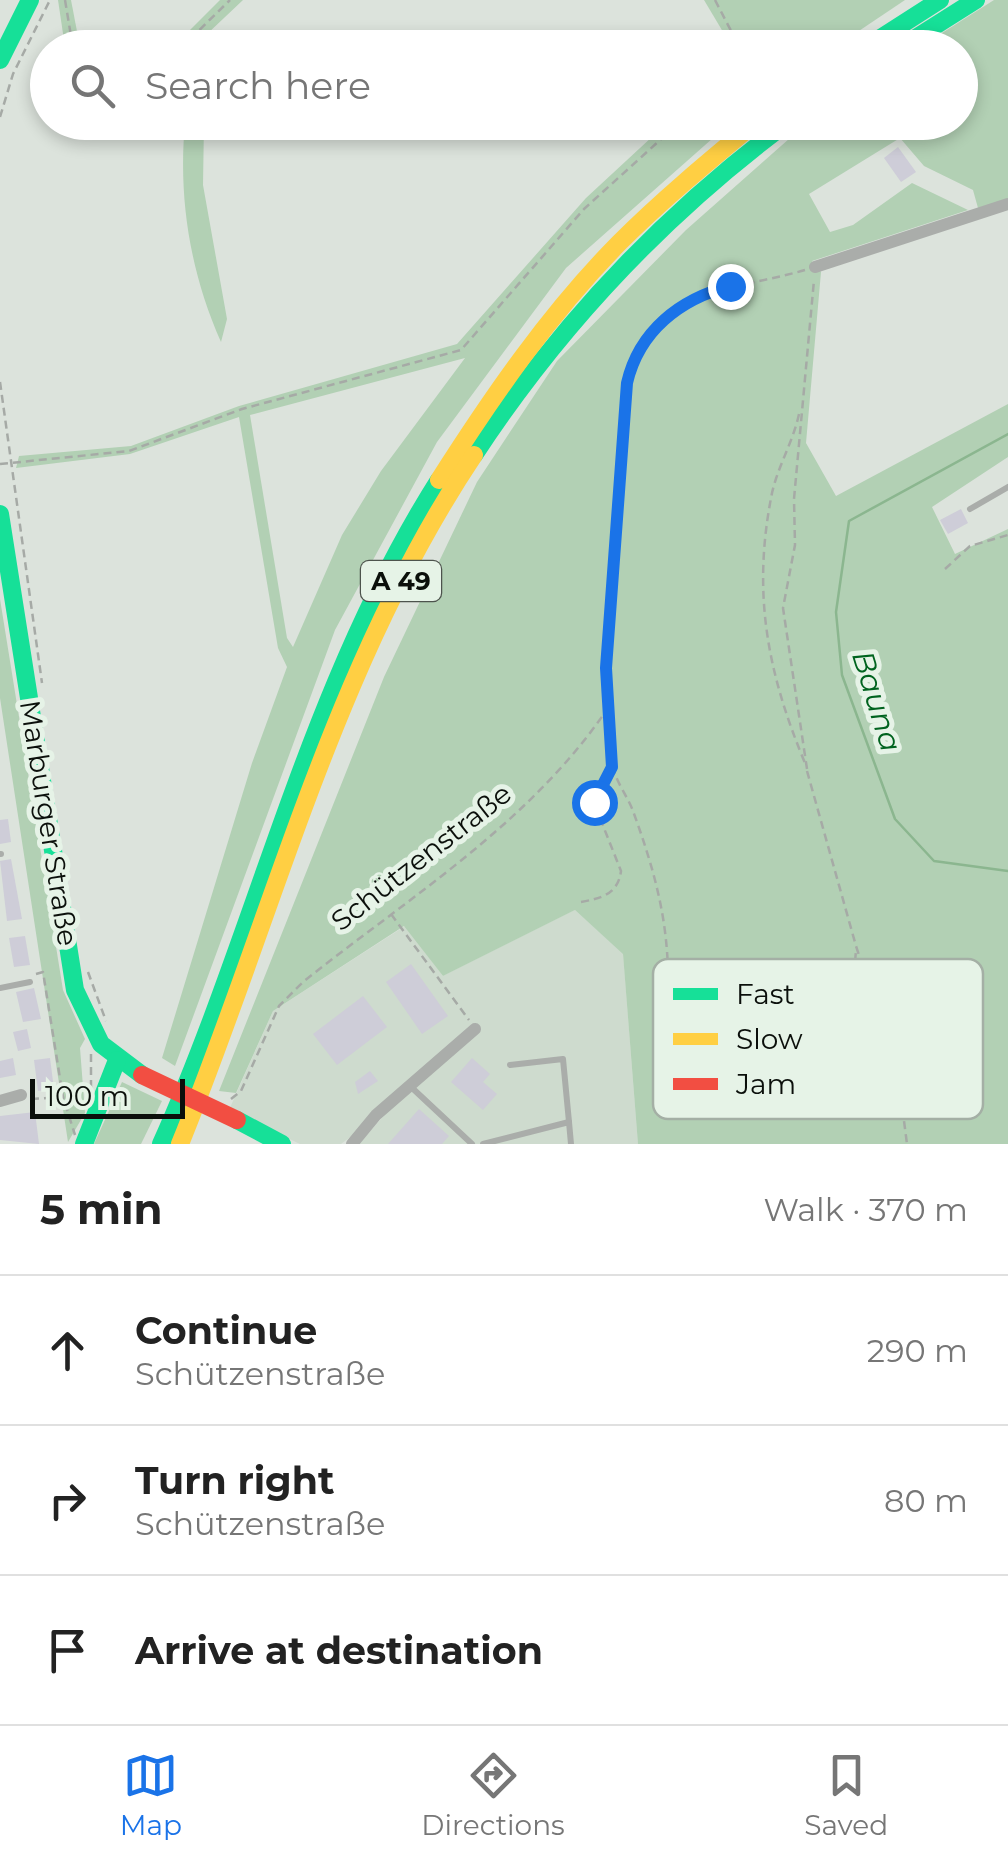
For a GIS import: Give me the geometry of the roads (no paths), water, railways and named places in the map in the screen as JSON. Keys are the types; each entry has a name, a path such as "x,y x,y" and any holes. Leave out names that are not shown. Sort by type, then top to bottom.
{"main road":[{"path":"0,60 30,0"},
{"path":"893,30 940,0"},
{"path":"928,30 976,0"},
{"name":"A 49","path":"160,1144 201,1049 312,738 366,612 423,502 490,397 601,262 736,140"},
{"name":"A 49","path":"180,1144 330,742 384,614 443,502 512,396 617,272 690,198 765,140"},
{"name":"Marburger Straße","path":"0,514 75,990 101,1044 117,1060 282,1144"},
{"path":"85,1143 117,1060"}],"street":[{"path":"815,267 1008,204"},
{"path":"352,1144 376,1114 475,1028"},
{"path":"0,1100 21,1095"}],"lane":[{"path":"970,510 1008,486"},
{"path":"0,988 27,979"},
{"path":"510,1065 563,1059 570,1144"},
{"path":"409,1086 472,1144"},
{"path":"483,1144 570,1122"}],"waterway":[{"name":"Bauna","path":"1008,434 849,521 836,612 842,675 895,819 934,861 1008,871"}]}
